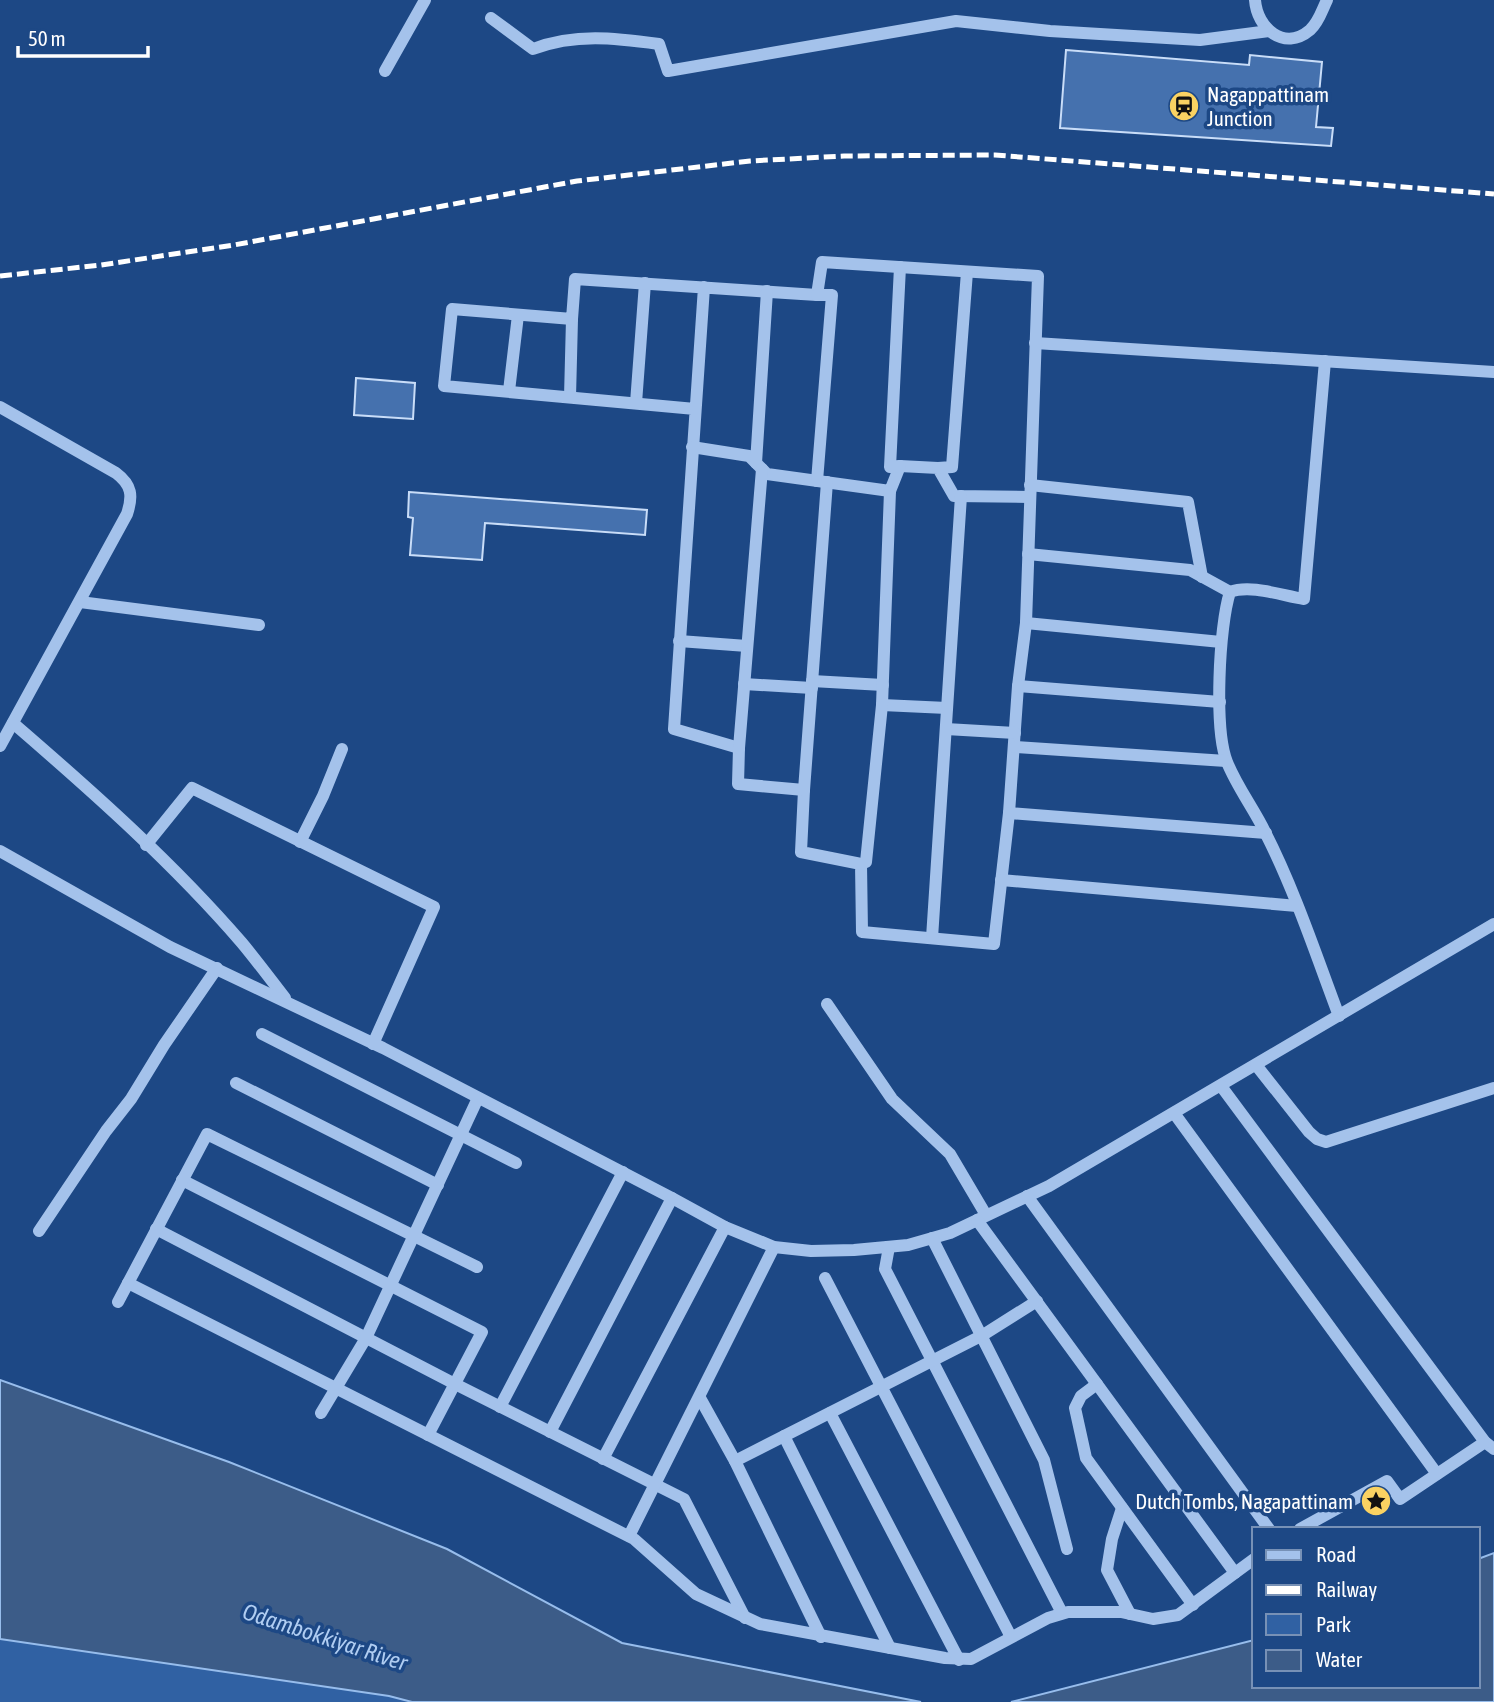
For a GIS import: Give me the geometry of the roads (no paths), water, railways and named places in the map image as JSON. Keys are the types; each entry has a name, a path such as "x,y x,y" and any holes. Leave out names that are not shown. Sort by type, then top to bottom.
{"street":[{"path":"384,71 425,0"},
{"path":"1255,0 1257,16 1264,27 1287,38 1309,31 1317,23 1327,0"},
{"path":"491,18 533,49 556,40 606,37 659,44 668,71 956,21 1050,31 1200,40 1269,31"},
{"path":"817,295 822,262 1038,276 1026,623 994,944 862,932 861,864"},
{"path":"900,267 890,467 952,467 967,272"},
{"path":"570,397 575,279 832,295 812,684 800,852 861,864 866,862 882,705 890,491 900,466"},
{"path":"636,403 645,284"},
{"path":"704,287 674,729 739,747"},
{"path":"767,291 759,466 738,784 804,790"},
{"path":"572,319 452,309 444,386 695,409"},
{"path":"509,391 518,315"},
{"path":"1035,343 1494,372"},
{"path":"1230,593 1237,590 1257,591 1304,599 1325,361"},
{"path":"0,407 116,472 130,488 131,503 0,746"},
{"path":"692,447 749,456 767,474 890,491"},
{"path":"938,468 954,496 1030,491 1188,502 1202,577"},
{"path":"932,938 961,496"},
{"path":"1028,554 1190,570 1230,593"},
{"path":"1230,593 1221,642 1220,702 1226,761 1266,833 1339,1016"},
{"path":"80,602 259,625"},
{"path":"1026,623 1221,642"},
{"path":"679,641 747,646"},
{"path":"744,684 883,685"},
{"path":"1018,685 1220,702"},
{"path":"882,705 947,708"},
{"path":"13,723 92,791 146,845 242,943 288,1002"},
{"path":"946,729 1015,733"},
{"path":"1014,747 1226,761"},
{"path":"300,842 342,749"},
{"path":"146,845 192,788 435,907 373,1044"},
{"path":"1009,813 1266,833"},
{"path":"0,851 170,947 373,1044 725,1227 774,1247 811,1251 908,1245 950,1233 1049,1186 1494,925"},
{"path":"1001,880 1297,906"},
{"path":"39,1231 106,1131 131,1099 217,968"},
{"path":"827,1004 892,1099 950,1154 982,1217 1037,1301 1235,1573"},
{"path":"262,1034 516,1163"},
{"path":"1256,1065 1309,1132 1326,1142 1494,1088"},
{"path":"236,1083 438,1185"},
{"path":"1221,1086 1490,1445 1437,1474 1400,1499 1387,1481 1304,1527"},
{"path":"321,1413 366,1338 478,1098"},
{"path":"1174,1113 1437,1474"},
{"path":"118,1302 207,1134 477,1267"},
{"path":"500,1407 623,1172"},
{"path":"182,1180 482,1332 428,1435"},
{"path":"1027,1196 1268,1527"},
{"path":"550,1432 673,1198"},
{"path":"603,1459 725,1227"},
{"path":"156,1229 684,1499 745,1618"},
{"path":"932,1238 1044,1460 1067,1549"},
{"path":"629,1536 774,1247"},
{"path":"889,1247 886,1269 1062,1613"},
{"path":"825,1278 1011,1637"},
{"path":"128,1283 629,1536 696,1594 760,1624 959,1660 971,1659 1062,1613 1094,1611 1153,1619 1178,1615 1252,1560"},
{"path":"735,1461 983,1335 1037,1301"},
{"path":"1097,1384 1077,1402 1075,1408 1086,1458 1193,1605"},
{"path":"700,1398 735,1461 821,1637"},
{"path":"830,1413 959,1660"},
{"path":"785,1436 890,1648"},
{"path":"1122,1508 1112,1539 1107,1570 1130,1614"}],"water":[{"name":"Odambokkiyar River","path":"0,1380 229,1462 447,1549 622,1643 921,1702 412,1702 389,1696 0,1639"},
{"path":"1494,1553 1494,1702 1011,1702 1252,1641 1252,1688 1480,1688 1480,1558"}],"railway":[{"path":"0,276 101,265 234,245 577,181 750,161 844,156 995,155 1494,194"}],"place":[{"name":"Nagappattinam Junction","path":"1184,106"},
{"name":"Dutch Tombs, Nagapattinam","path":"1376,1501"}]}
